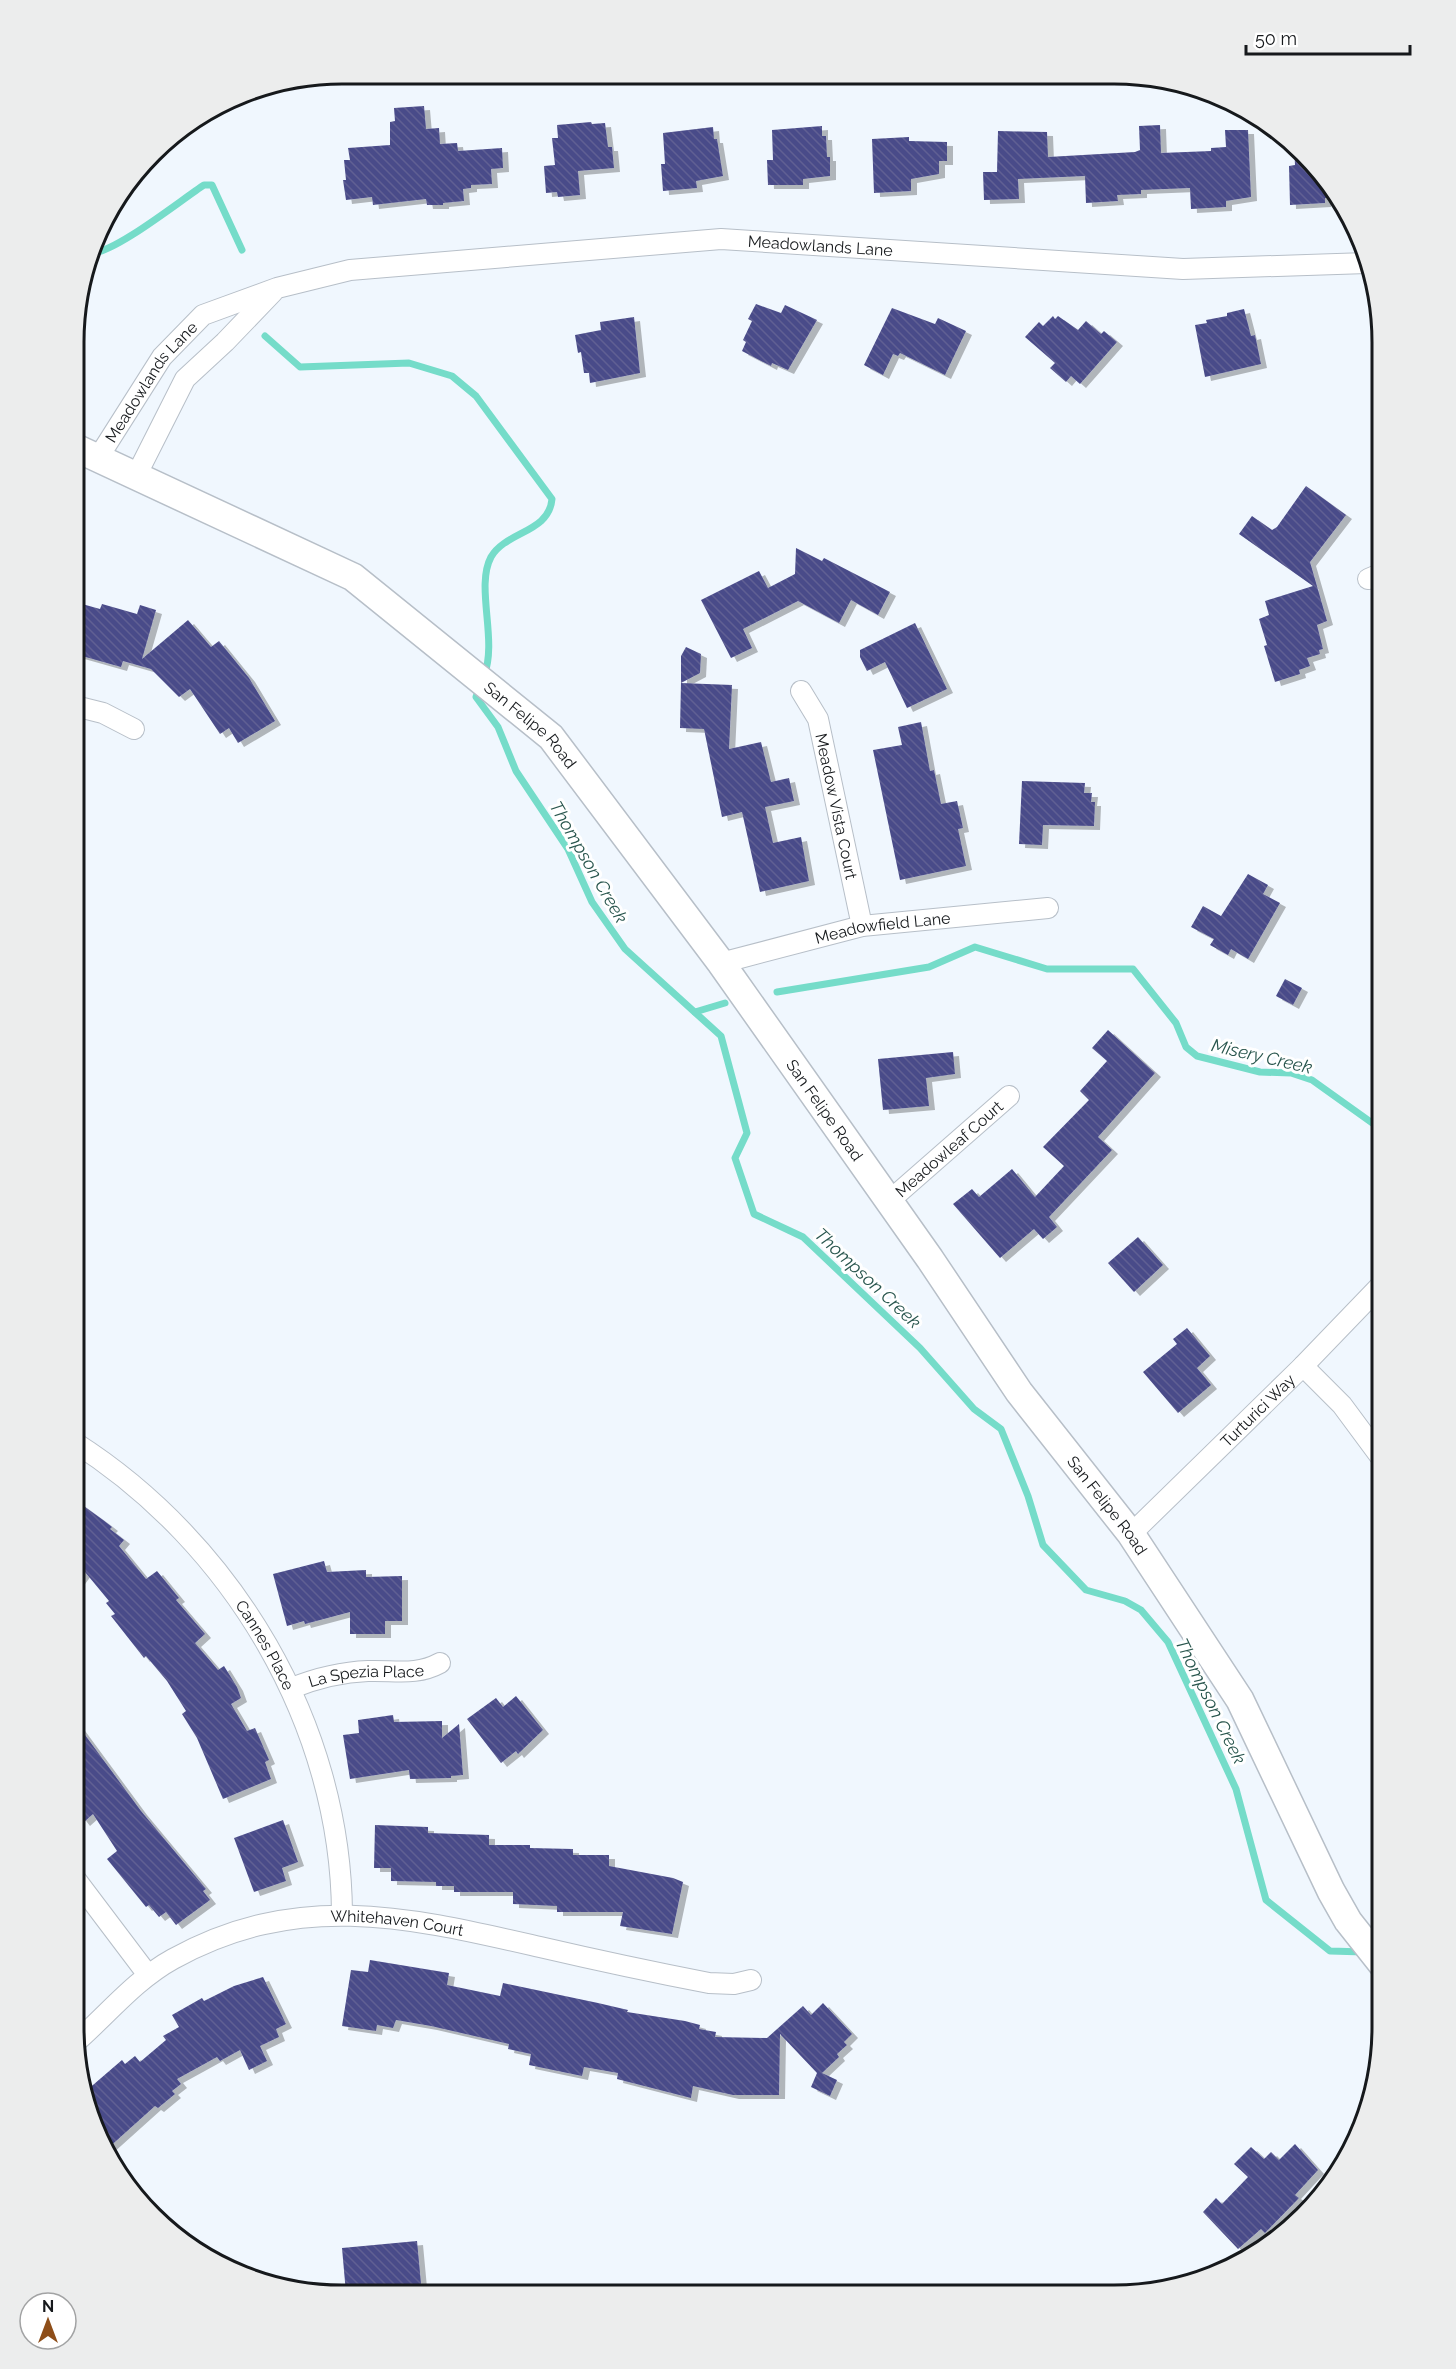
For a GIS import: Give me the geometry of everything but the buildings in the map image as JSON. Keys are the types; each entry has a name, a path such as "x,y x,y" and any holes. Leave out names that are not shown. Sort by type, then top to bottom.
{"street":[{"name":"Meadowlands Lane","path":"87,453 162,357 203,315 277,288 350,270 721,239 1184,269 1359,263"},
{"name":"Meadowlands Lane","path":"136,476 185,379 225,342 277,288"},
{"name":"San Felipe Road","path":"87,453 353,578 551,737 721,963 1019,1392 1131,1534 1240,1700 1348,1921 1372,1951"},
{"name":"Meadow Vista Court","path":"801,691 818,719 862,926"},
{"path":"84,708 103,713 134,729"},
{"name":"Meadowfield Lane","path":"721,963 862,926 1048,908"},
{"name":"Meadowleaf Court","path":"888,1202 1009,1096"},
{"name":"Turturici Way","path":"1131,1534 1303,1366 1372,1294"},
{"path":"1303,1366 1342,1406 1372,1446"},
{"name":"Cannes Place","path":"84,1450 153,1502 183,1531 245,1611 292,1688 332,1808 341,1865 342,1914"},
{"name":"La Spezia Place","path":"292,1688 328,1675 370,1671 417,1672 441,1663"},
{"path":"84,1889 148,1975"},
{"name":"Whitehaven Court","path":"84,2034 148,1975 193,1949 276,1921 342,1914 425,1922 709,1983 734,1984 751,1980"}],"waterway":[{"name":"Thompson Creek","path":"101,250 132,235 204,185 212,185 242,250"},
{"name":"Thompson Creek","path":"265,336 300,367 409,363 452,376 476,396 552,499 543,519 506,542 491,557 485,583 489,646 484,676"},
{"name":"Thompson Creek","path":"480,686 476,697 498,727 516,771 568,849 592,902 625,949 721,1036 747,1133 735,1158 754,1214 803,1237 920,1348 974,1409 1001,1429 1028,1496 1043,1545 1086,1590 1125,1601 1141,1610 1168,1642 1236,1789 1266,1900 1330,1951 1364,1952"},
{"name":"Misery Creek","path":"777,992 929,967 975,947 1047,969 1133,969 1176,1023 1186,1047 1197,1056 1260,1072 1291,1073 1312,1080 1372,1123"},
{"name":"Misery Creek","path":"695,1012 725,1003"}]}
